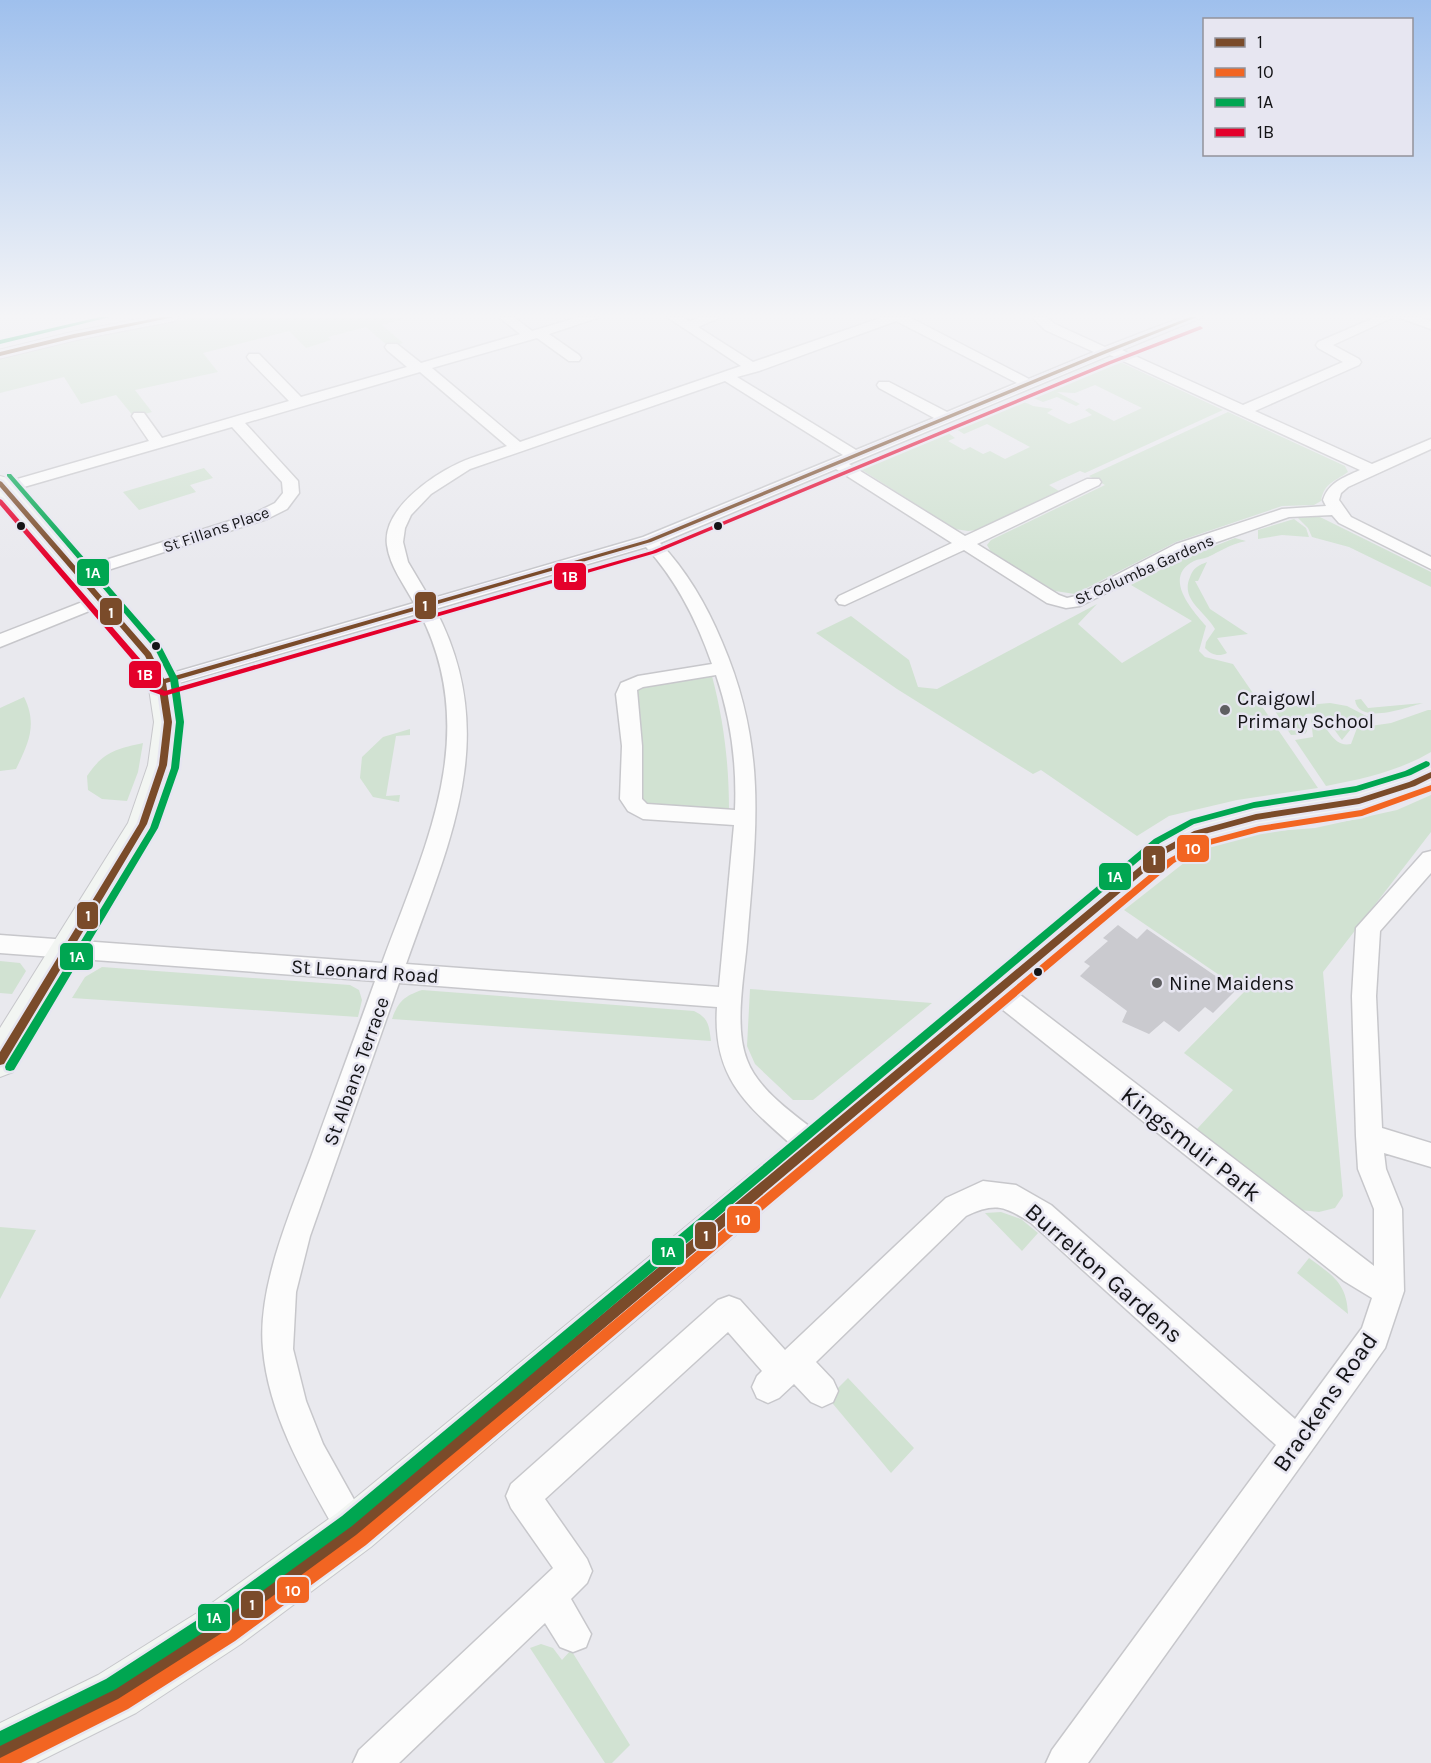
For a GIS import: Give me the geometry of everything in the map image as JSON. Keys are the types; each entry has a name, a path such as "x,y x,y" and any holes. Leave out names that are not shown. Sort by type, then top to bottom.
{"street":[{"path":"295,399 299,403"},
{"path":"0,1061 143,824 163,765 168,722 162,682 148,655 103,599 2,485 312,399"},
{"path":"460,399 518,448"},
{"name":"St Albans Terrace","path":"354,1530 312,1455 290,1401 278,1349 281,1292 296,1236 446,819 457,763 458,714 451,669 425,606 397,556 396,539 400,522 410,506 424,491 465,466 660,399"},
{"path":"765,399 855,456"},
{"path":"911,399 946,418"},
{"path":"162,682 649,541 992,399"},
{"path":"1216,399 1372,470"},
{"path":"1242,411 1269,399"},
{"path":"139,416 158,443"},
{"name":"St Fillans Place","path":"80,574 261,516 281,506 291,493 290,481 235,421"},
{"path":"1431,443 1342,484 1334,491 1331,500 1345,520 1431,564"},
{"name":"St Columba Gardens","path":"837,464 1053,599 1066,603 1080,601 1182,548 1238,528 1288,512 1336,510"},
{"path":"845,600 871,596 965,543 1093,482"},
{"path":"649,541 675,572 704,618 724,668 738,718 743,750 744,818 730,998 729,1042 736,1067 752,1089 813,1146"},
{"path":"0,641 103,599"},
{"path":"724,668 638,682 628,687 626,694 632,746 632,799 635,806 643,811 744,818"},
{"path":"0,1752 117,1694 223,1626 354,1530 1164,851 1194,834 1256,817 1359,801 1413,784 1431,775"},
{"name":"Brackens Road","path":"1065,1763 1374,1337 1389,1291 1388,1209 1372,1169 1369,1136 1364,996 1368,928 1431,859"},
{"name":"St Leonard Road","path":"0,944 730,998"},
{"name":"Kingsmuir Park","path":"998,991 1354,1271 1389,1291"},
{"path":"1369,1136 1431,1155"},
{"name":"Burrelton Gardens","path":"782,1373 956,1207 983,1194 1016,1198 1041,1214 1298,1443"},
{"path":"372,1763 575,1571 523,1496 729,1311 782,1373 822,1391"},
{"path":"548,1596 573,1634"}],"green space":[{"path":"78,399 99,399 81,404"},
{"path":"119,399 142,399 152,412 134,417"},
{"path":"1013,399 1019,399 1033,406 1053,409 1047,413 1069,424 1092,415 1085,410 1089,408 1114,421 1142,408 1124,399 1200,399 1223,410 1085,473 1080,471 1049,485 1059,491 977,530 955,529 862,470 860,466 864,462 943,429 955,438 948,441 964,450 970,447 983,454 990,451 1005,459 1030,447 987,424 964,434 951,426"},
{"path":"1062,399 1071,399 1080,404 1076,406"},
{"path":"1228,412 1345,466 1348,472 1327,487 1321,501 1314,505 1282,506 1176,542 1075,594 1055,591 991,552 987,545 991,540 1105,485 1089,476"},
{"path":"204,468 213,478 190,485 196,492 139,510 123,492"},
{"path":"1320,517 1431,572 1431,587 1349,547 1312,537 1308,528 1298,518"},
{"path":"1294,519 1306,528 1309,537 1282,535 1258,539 1258,530"},
{"path":"1235,538 1246,541 1194,561 1185,568 1180,576 1183,594 1206,626 1199,651 1205,657 1233,664 1318,788 1237,800 1169,816 1137,836 1041,770 1033,774 897,689 816,633 851,616 909,660 918,687 937,689 1097,604 1078,624 1122,663 1192,621 1131,585 1182,559"},
{"path":"1207,562 1198,581 1195,581 1210,609 1248,634 1217,638 1227,653 1221,655 1212,654 1205,648 1206,642 1215,629 1195,605 1188,592 1193,571"},
{"path":"712,676 723,727 729,811 642,804 635,690 643,686"},
{"path":"24,697 30,717 30,734 16,769 0,771 0,708"},
{"path":"1361,699 1368,708 1423,703 1396,711 1374,713 1358,708 1355,700"},
{"path":"1330,703 1347,706 1374,720 1355,724 1342,740 1323,717 1312,713 1306,714 1302,719 1307,731 1305,734 1291,735 1273,708"},
{"path":"1431,710 1431,752 1380,774 1326,786 1295,740 1313,737 1311,719 1314,717 1339,743 1351,744 1357,728 1391,723"},
{"path":"410,729 410,735 396,736 386,796 400,795 399,802 373,797 360,778 362,757 383,737"},
{"path":"143,743 138,772 127,801 102,799 88,790 87,776 99,762 111,753"},
{"path":"1431,795 1431,832 1323,972 1343,1196 1335,1208 1319,1212 1300,1210 1197,1129 1233,1090 1184,1053 1244,992 1124,910 1203,848 1252,833 1315,828 1397,810"},
{"path":"0,961 20,963 26,971 12,994 0,993"},
{"path":"102,967 350,985 359,990 362,1000 358,1017 72,998 85,977"},
{"path":"750,989 932,1003 813,1100 793,1100 755,1064 747,1046"},
{"path":"422,990 694,1011 707,1023 711,1041 392,1019 402,1000"},
{"path":"1001,1212 1021,1219 1038,1233 1022,1251 985,1213"},
{"path":"0,1227 36,1230 0,1299"},
{"path":"1309,1258 1337,1281 1345,1295 1348,1314 1297,1273"},
{"path":"848,1378 914,1448 891,1473 828,1398"},
{"path":"541,1644 553,1648 562,1660 571,1650 630,1745 612,1763 605,1763 530,1648"}],"building":[{"name":"Nine Maidens","path":"1118,925 1137,939 1147,929 1236,990 1213,1013 1205,1007 1179,1032 1164,1021 1149,1034 1122,1022 1127,1011 1080,976 1090,966 1084,962 1108,941 1103,938"}],"transit line":[{"name":"1","path":"162,682 649,541 991,399"},
{"name":"1B","path":"0,501 138,662 153,689 164,694 654,552 1022,399"},
{"name":"1A","path":"9,475 158,648 174,679 180,722 175,768 154,828 10,1067"},
{"name":"1","path":"0,483 148,655 162,682 168,722 163,765 143,824 0,1061"},
{"name":"1A","path":"0,1739 111,1684 216,1616 347,1521 1157,841 1191,822 1254,805 1356,789 1408,773 1426,764"},
{"name":"1","path":"0,1752 117,1694 223,1626 354,1530 1164,851 1194,834 1256,817 1359,801 1412,784 1431,775"},
{"name":"10","path":"5,1763 123,1704 230,1636 361,1540 1171,861 1199,845 1259,829 1362,813 1431,788"}],"place":[{"name":"Craigowl Primary School","path":"1225,710"},
{"name":"Nine Maidens","path":"1157,983"}]}
